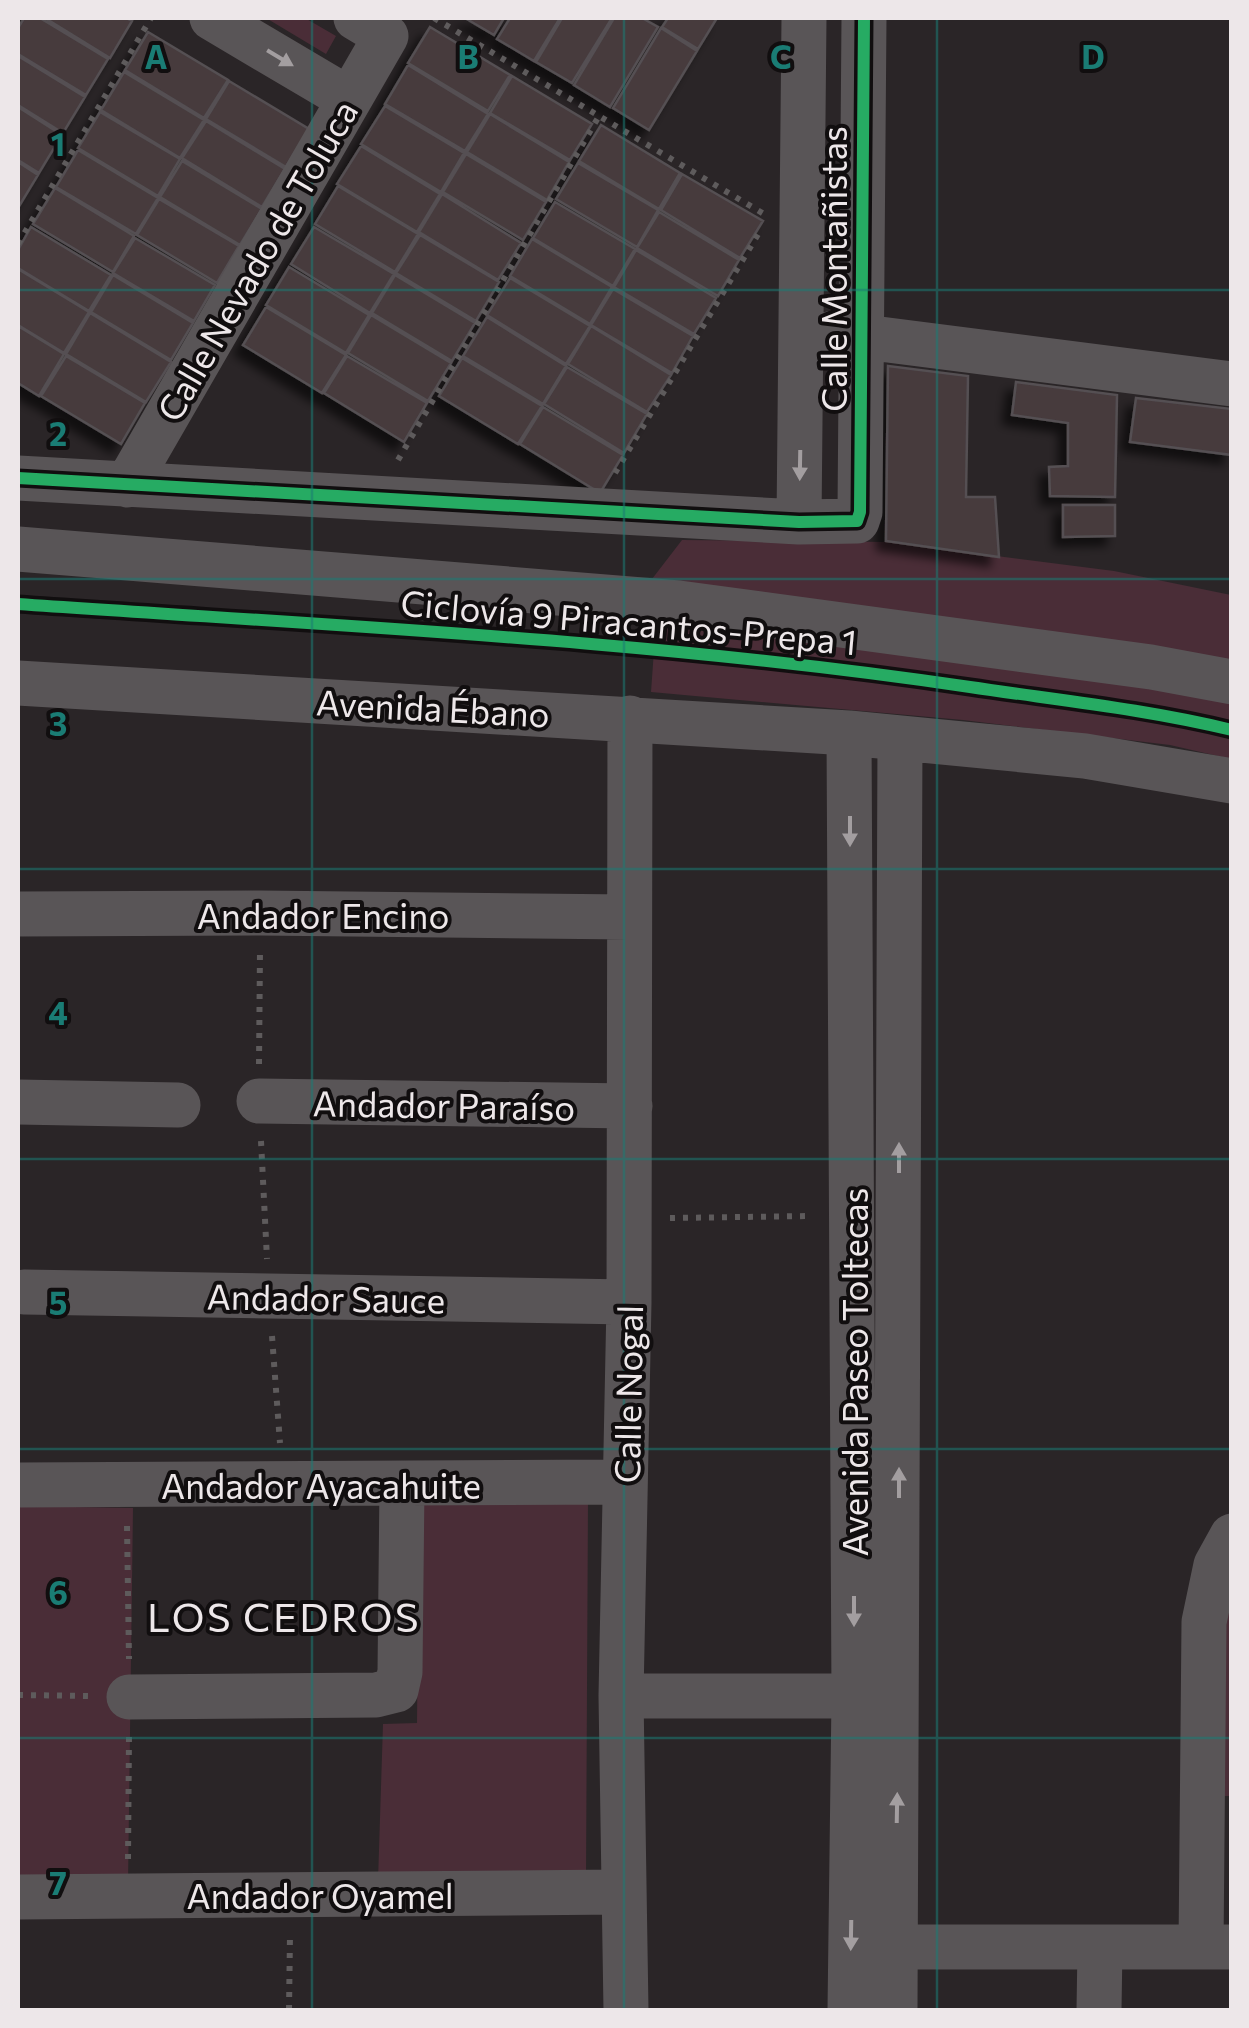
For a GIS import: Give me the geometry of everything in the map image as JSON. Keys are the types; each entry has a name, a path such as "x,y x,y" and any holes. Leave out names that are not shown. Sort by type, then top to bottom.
{"street":[{"path":"212,18 349,99"},
{"name":"Calle Montañistas","path":"804,18 799,522 857,521 860,512 864,18"},
{"name":"Calle Nevado de Toluca","path":"127,485 349,99 371,26"},
{"path":"801,330 1232,384"},
{"path":"18,478 799,522"},
{"path":"18,549 679,603 1151,667 1232,682"},
{"name":"Avenida Ébano","path":"18,682 849,733 1084,756 1232,781"},
{"name":"Calle Nogal","path":"626,2010 621,1696 629,1302 630,718"},
{"name":"Avenida Paseo Toltecas","path":"849,733 854,1697 850,2010"},
{"name":"Avenida Paseo Toltecas","path":"895,2010 900,738"},
{"name":"Andador Encino","path":"18,914 629,917"},
{"name":"Andador Paraíso","path":"259,1101 630,1106"},
{"path":"18,1102 178,1105"},
{"name":"Andador Sauce","path":"24,1292 629,1302"},
{"name":"Andador Ayacahuite","path":"18,1485 626,1482"},
{"path":"130,1697 376,1695 396,1690 400,1672 402,1485"},
{"path":"896,1947 1216,1947 1204,1622 1216,1565 1232,1536"},
{"path":"621,1696 899,1696"},
{"name":"Andador Oyamel","path":"18,1897 622,1892"},
{"path":"1099,2010 1100,1947"}],"path":[{"path":"18,244 151,18"},
{"path":"434,18 768,217 610,480"},
{"path":"395,465 599,116"},
{"path":"260,913 259,1101 268,1296 283,1484"},
{"path":"629,1219 852,1216"},
{"path":"18,1695 130,1697"},
{"path":"289,2010 290,1894"}],"shaded area":[{"path":"266,18 305,18 336,36 326,54"},
{"path":"682,540 888,542 1114,571 1231,595 1231,663 652,579"},
{"path":"656,622 994,664 1231,702 1231,759 1170,745 963,720 651,692"},
{"path":"419,1500 588,1501 586,1881 378,1881 383,1724 417,1723"},
{"path":"18,1506 133,1508 128,1884 18,1882"},
{"path":"1231,1577 1232,1796 1222,1796 1225,1600"}],"building":[{"path":"24,18 40,18 108,59 86,95 18,54 18,28"},
{"path":"45,18 126,18 132,21 110,58"},
{"path":"465,18 504,18 494,35"},
{"path":"510,18 560,18 534,61 497,39"},
{"path":"562,18 612,18 572,83 536,62"},
{"path":"614,18 642,18 658,27 610,107 574,85"},
{"path":"668,18 717,18 698,49 662,27"},
{"path":"430,27 510,75 488,111 408,63"},
{"path":"661,28 697,51 649,130 613,108"},
{"path":"148,32 228,80 204,118 125,70"},
{"path":"18,56 85,97 63,133 18,105"},
{"path":"408,65 488,114 465,151 385,104"},
{"path":"124,72 204,120 180,158 101,110"},
{"path":"512,76 592,124 570,160 490,113"},
{"path":"229,81 309,129 286,167 206,119"},
{"path":"385,106 464,153 441,192 361,144"},
{"path":"18,107 62,135 39,173 18,160"},
{"path":"100,112 180,159 158,196 78,148"},
{"path":"490,114 569,162 547,200 467,152"},
{"path":"206,121 285,169 262,207 182,158"},
{"path":"601,125 680,173 659,209 579,161"},
{"path":"361,146 440,194 417,232 337,184"},
{"path":"78,150 158,198 136,234 56,187"},
{"path":"466,154 546,202 523,240 443,192"},
{"path":"182,161 262,209 240,245 160,197"},
{"path":"18,162 38,175 18,208"},
{"path":"578,163 658,210 637,247 556,199"},
{"path":"682,174 763,221 740,258 661,210"},
{"path":"338,186 418,234 395,272 315,224"},
{"path":"55,188 134,236 113,272 33,224"},
{"path":"442,194 521,243 498,280 419,232"},
{"path":"159,199 239,246 217,283 137,235"},
{"path":"555,202 635,249 613,286 533,238"},
{"path":"659,212 739,260 718,296 637,248"},
{"path":"31,227 111,275 89,311 18,268 18,250"},
{"path":"314,227 394,274 370,313 291,264"},
{"path":"420,235 499,282 476,321 396,273"},
{"path":"135,238 215,285 194,321 113,273"},
{"path":"532,239 612,287 590,324 510,276"},
{"path":"636,250 716,298 694,334 614,287"},
{"path":"289,267 369,315 346,353 266,305"},
{"path":"18,269 89,312 64,353 18,325"},
{"path":"113,275 193,323 171,360 91,312"},
{"path":"395,275 475,323 452,361 372,313"},
{"path":"510,278 590,326 566,364 487,315"},
{"path":"613,289 693,336 672,373 591,325"},
{"path":"266,307 346,355 322,393 243,345"},
{"path":"90,313 171,362 146,402 66,354"},
{"path":"371,315 451,363 428,401 348,353"},
{"path":"487,317 566,366 543,404 463,356"},
{"path":"18,326 64,354 39,396 18,383"},
{"path":"591,326 671,375 647,412 568,364"},
{"path":"66,356 145,403 121,444 41,396"},
{"path":"347,356 427,403 404,442 324,393"},
{"path":"462,358 542,406 518,444 439,396"},
{"path":"888,366 968,376 966,497 995,497 999,557 886,541"},
{"path":"567,367 647,414 624,453 544,404"},
{"path":"1016,382 1117,395 1115,497 1050,496 1049,467 1068,466 1068,423 1012,415"},
{"path":"1136,398 1232,409 1232,455 1130,442"},
{"path":"543,407 623,455 600,493 520,444"},
{"path":"1063,505 1115,505 1115,536 1063,537"}],"cycle path":[{"path":"18,478 799,522 857,521 864,18"},
{"name":"Ciclovía 9 Piracantos-Prepa 1","path":"18,604 494,636 733,657 1101,706 1232,730"}],"district":[{"name":"LOS CEDROS","path":"284,1615"}]}
